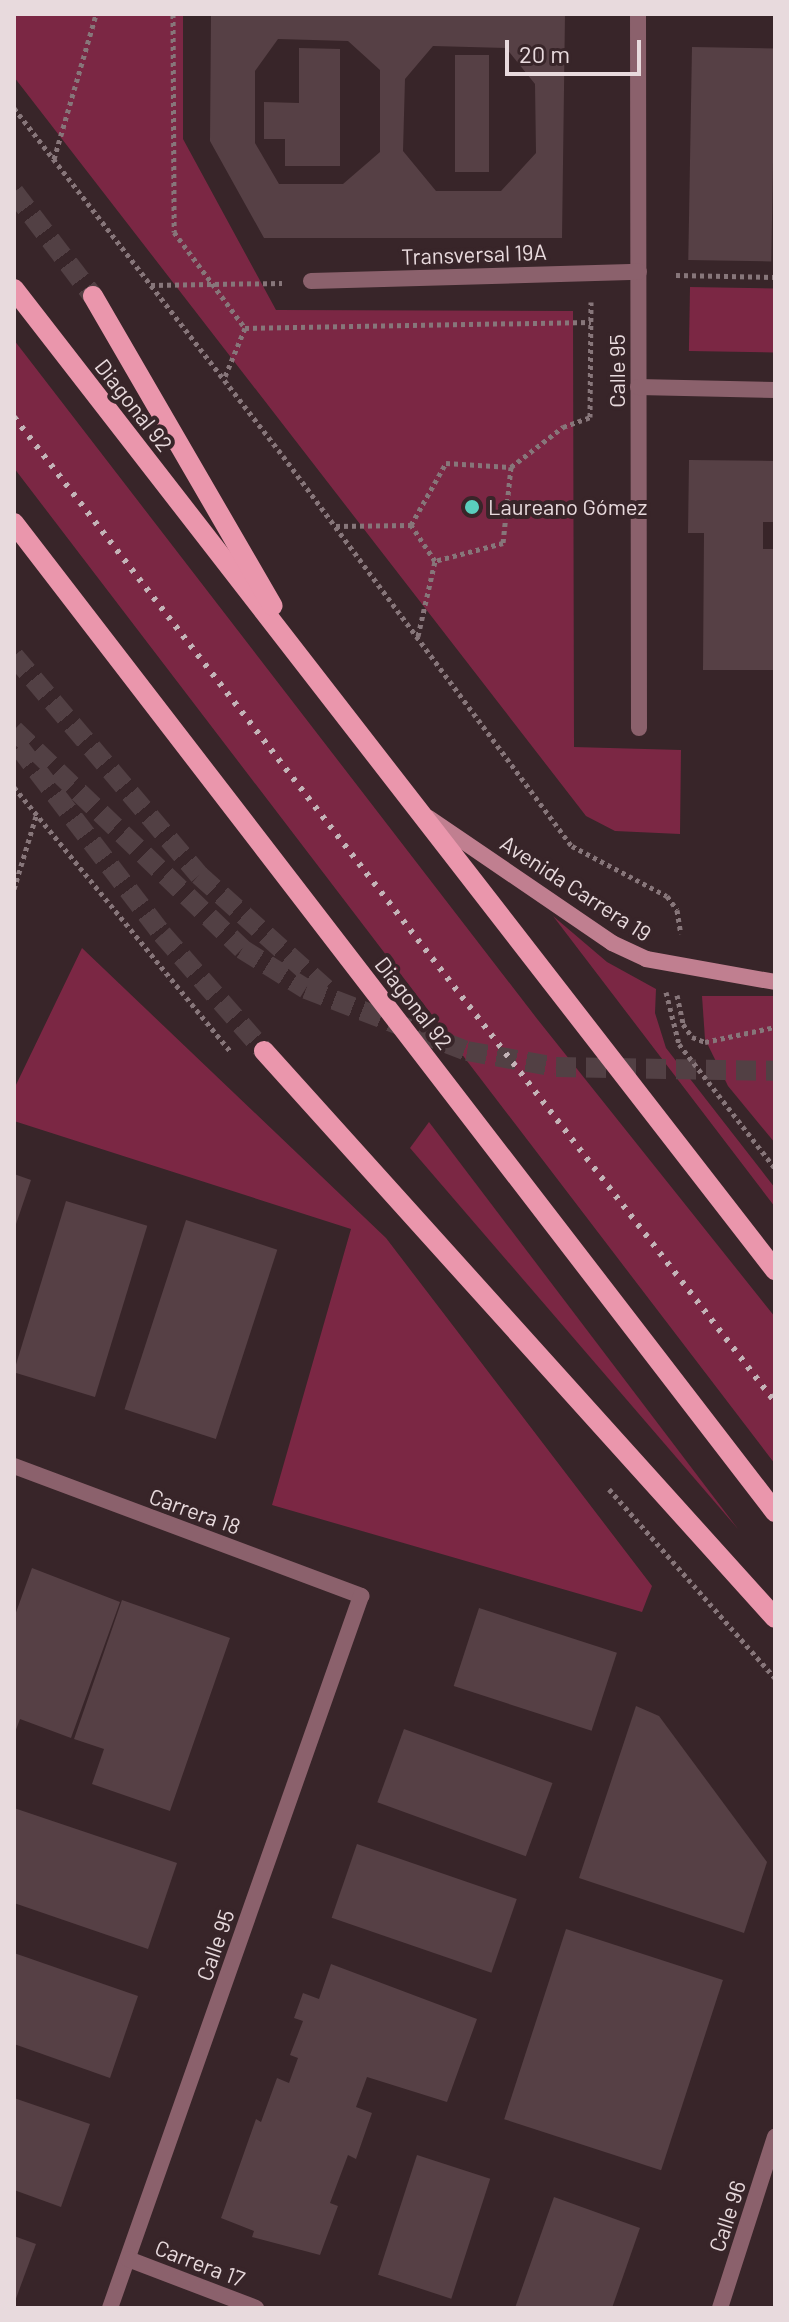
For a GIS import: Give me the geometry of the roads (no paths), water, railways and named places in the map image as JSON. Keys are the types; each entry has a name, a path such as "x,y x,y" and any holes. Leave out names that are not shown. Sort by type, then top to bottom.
{"main road":[{"name":"Diagonal 92","path":"14,289 775,1270"},
{"path":"93,296 313,675"},
{"name":"Diagonal 92","path":"14,523 775,1512"},
{"name":"Avenida Carrera 19","path":"414,807 612,943 677,969 775,982"},
{"path":"264,1051 775,1618"}],"street":[{"name":"Calle 95","path":"638,14 639,728"},
{"name":"Transversal 19A","path":"311,281 639,272"},
{"path":"638,387 775,390"},
{"name":"Carrera 18","path":"14,1466 361,1596"},
{"name":"Calle 95","path":"110,2308 361,1596"},
{"name":"Calle 96","path":"720,2308 775,2137"},
{"name":"Carrera 17","path":"128,2259 256,2308"}],"tunnel":[{"path":"14,192 93,296"},
{"path":"14,656 199,875 326,989"},
{"path":"14,730 242,949 306,989 467,1051 556,1067 775,1071"},
{"path":"19,747 162,934 264,1051"}],"railway":[{"path":"14,417 775,1402"}],"place":[{"name":"Laureano Gómez","path":"472,507"}]}
